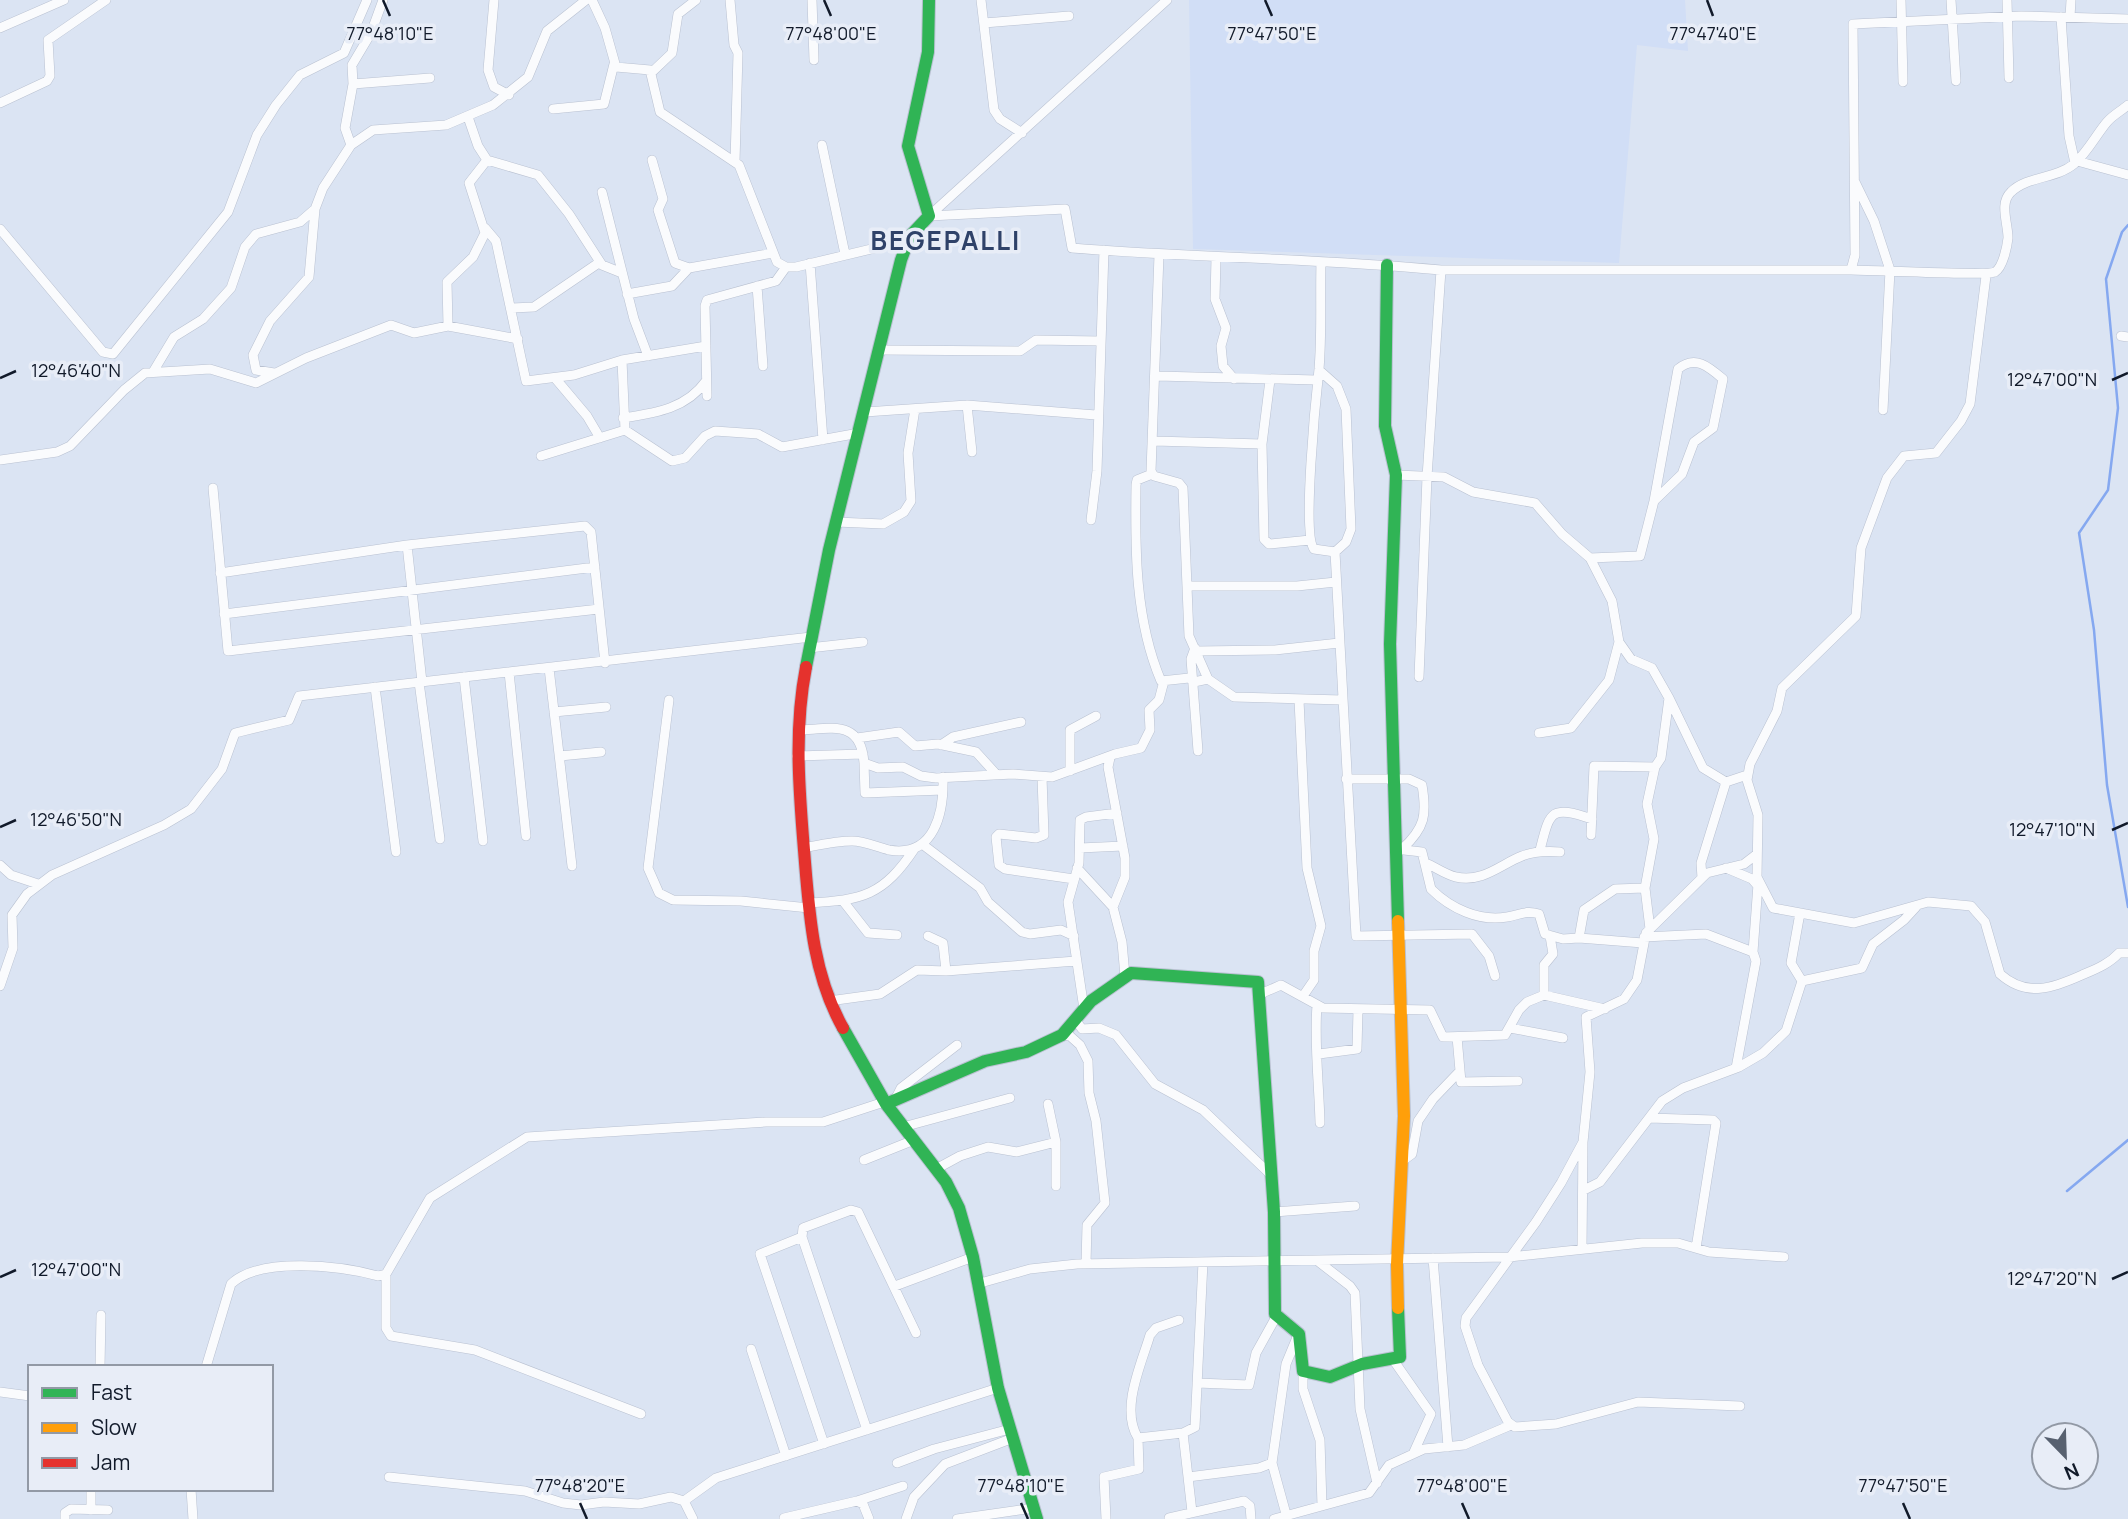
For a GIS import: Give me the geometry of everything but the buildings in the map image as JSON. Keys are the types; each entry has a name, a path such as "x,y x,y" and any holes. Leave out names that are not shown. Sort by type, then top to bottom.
{"street":[{"path":"0,27 64,0"},
{"path":"0,103 50,79 48,40 106,0"},
{"path":"0,229 103,352 113,354 228,212 257,135 276,105 300,75 344,53 367,0"},
{"path":"351,145 345,128 354,84 354,58 371,33 383,0"},
{"path":"494,0 488,70 494,87 509,95"},
{"path":"274,373 256,370 253,355 270,321 309,277 315,209 323,188 351,145 373,130 446,125 468,117 509,95 528,77 547,31 586,0"},
{"path":"554,110 604,104 614,64 605,28 592,0"},
{"path":"614,64 620,69 652,72 672,53 677,14 696,0"},
{"path":"730,0 734,45 738,53 735,162"},
{"path":"812,0 814,60"},
{"path":"929,0 928,52 908,146 929,216"},
{"path":"981,0 994,110 1000,119 1022,133"},
{"path":"957,1519 1036,1513 998,1388 973,1257 959,1208 936,1169 888,1102 830,1001 816,961 803,848 797,756 810,643 836,522 880,350 889,301 909,240 929,216 1167,0"},
{"path":"1901,0 1903,82"},
{"path":"1951,0 1956,81"},
{"path":"2007,0 2009,78"},
{"path":"2071,0 2066,17 2069,136 2076,162"},
{"path":"984,23 1069,16"},
{"path":"1851,270 1855,255 1853,24 2007,16 2128,19"},
{"path":"652,72 660,112 735,162 744,174 773,253 777,261 786,267 909,240"},
{"path":"354,84 430,78"},
{"path":"929,216 1065,209 1072,248 1159,255 1387,265 1441,270 1890,270 1986,276 2000,268 2007,243 2004,203 2009,193 2024,184 2054,176 2076,162 2107,122 2128,105"},
{"path":"468,117 478,146 487,160 538,175 600,262 622,273"},
{"path":"822,145 845,254"},
{"path":"487,160 469,183 485,228 496,241 512,308 524,379 530,382 555,378 622,360 706,346"},
{"path":"652,160 663,199 658,210 671,258 675,263 689,268 773,253"},
{"path":"2076,162 2128,175"},
{"path":"1854,181 1874,221 1890,270 1883,410"},
{"path":"601,192 627,294 648,356"},
{"path":"153,372 174,337 204,318 232,286 245,247 256,234 300,222 315,209"},
{"path":"448,326 447,282 472,257 482,240 485,228"},
{"path":"1091,520 1097,471 1096,415 1104,250"},
{"path":"1152,474 1159,255"},
{"path":"1216,258 1215,302 1226,328 1221,346 1223,366 1234,379"},
{"path":"512,308 534,307 600,262"},
{"path":"1321,262 1315,437 1309,476 1310,540 1314,549 1335,552"},
{"path":"810,263 823,440"},
{"path":"1303,1371 1330,1377 1358,1365 1394,1361 1399,1359 1401,1354 1397,1257 1402,1162 1402,1010 1399,849 1391,778 1390,644 1396,475 1385,426 1387,265"},
{"path":"707,396 707,300 780,278 786,267"},
{"path":"627,294 672,286 689,268"},
{"path":"1419,677 1427,477 1441,270"},
{"path":"1736,1068 1756,961 1753,952 1758,884 1758,811 1747,775 1751,761 1777,711 1782,688 1856,616 1860,551 1889,476 1904,456 1936,453 1961,421 1970,404 1986,276"},
{"path":"757,286 762,366"},
{"path":"0,460 57,452 70,446 143,374 210,369 252,383 391,325 418,333 448,326 518,339"},
{"path":"880,350 1020,351 1036,340 1100,341"},
{"path":"622,360 625,430 632,437 677,462 685,458 705,436 715,431 758,434 782,447 859,433"},
{"path":"1590,558 1640,556 1654,500 1678,369 1693,362 1700,362 1723,379 1713,428 1695,440 1682,474 1654,500"},
{"path":"1157,376 1270,380 1317,375 1337,386 1347,412 1352,529 1346,542 1335,552 1356,936 1475,934 1489,956 1495,976"},
{"path":"555,378 587,416 600,438"},
{"path":"1270,380 1262,444 1265,541 1269,544 1310,540"},
{"path":"623,418 658,412 682,404 696,394 706,381"},
{"path":"865,412 967,405 1096,415"},
{"path":"967,405 972,452"},
{"path":"836,522 883,524 904,512 911,501 908,453 915,409"},
{"path":"541,456 625,430"},
{"path":"1154,441 1262,444"},
{"path":"1194,682 1189,678 1160,680 1145,641 1135,542 1136,482 1152,474 1179,483 1183,488 1189,636 1208,679 1234,697 1342,700"},
{"path":"1396,475 1444,477 1473,492 1535,503 1562,534 1590,558 1612,601 1619,642 1609,680 1573,727 1539,733"},
{"path":"213,488 227,648 231,651 600,608"},
{"path":"220,573 408,545 585,526 591,532 605,663"},
{"path":"408,545 440,839"},
{"path":"224,614 595,567"},
{"path":"1187,586 1297,586 1336,582"},
{"path":"0,986 13,948 12,915 16,905 38,884 191,809 222,769 235,733 289,720 294,714 295,699 303,694 810,643 863,642"},
{"path":"1619,642 1631,659 1653,668 1703,768 1726,782 1747,775"},
{"path":"1196,649 1275,650 1339,643"},
{"path":"1196,649 1191,659 1198,751"},
{"path":"549,668 572,866"},
{"path":"509,672 526,836"},
{"path":"464,677 483,841"},
{"path":"1194,682 1208,679"},
{"path":"797,756 863,759 878,768 903,767 921,776 996,774 1052,777 1141,748 1147,741 1149,710 1160,699 1164,681"},
{"path":"375,687 396,852"},
{"path":"1582,1248 1583,1142 1590,1084 1586,1019 1589,1015 1622,1002 1635,984 1645,936 1644,888 1654,839 1647,804 1655,767 1661,758 1669,698"},
{"path":"669,700 648,868 659,893 673,900 809,905 870,894 932,835 944,806 943,777"},
{"path":"1299,700 1307,869 1321,926 1314,951 1314,980 1303,996"},
{"path":"554,712 606,707"},
{"path":"1070,771 1070,730 1096,716"},
{"path":"942,745 953,737 1021,722"},
{"path":"798,730 844,729 858,738 894,731 902,734 915,746 942,745 976,752 996,774"},
{"path":"858,738 863,759 864,793 943,790"},
{"path":"560,756 601,752"},
{"path":"1110,758 1108,767 1123,846 1125,877 1113,907"},
{"path":"1591,835 1594,766 1655,767"},
{"path":"1042,777 1044,835 1036,838 999,834 996,837 999,865 1004,869 1074,878"},
{"path":"1346,779 1412,779 1422,787 1425,812 1420,831 1399,849"},
{"path":"1702,878 1700,863 1726,782"},
{"path":"1540,850 1549,818 1553,813 1566,810 1592,819"},
{"path":"1084,1009 1068,902 1080,848 1079,827 1082,818 1117,813"},
{"path":"803,848 850,841 891,850 919,846 980,888 988,902 1022,932 1030,934 1060,930 1074,936"},
{"path":"1080,848 1123,846"},
{"path":"1399,849 1421,851 1431,889 1461,912 1505,918 1530,911 1539,915 1544,933 1550,936 1579,938 1706,934 1753,952"},
{"path":"1426,863 1456,877 1485,875 1506,867 1519,857 1540,850 1560,852"},
{"path":"1645,936 1712,869 1744,864 1757,854"},
{"path":"0,865 10,875 38,884"},
{"path":"1724,867 1758,884 1770,906 1857,923 1935,902 1974,908 1984,922 2000,974 2022,988 2053,988 2110,962 2119,953 2128,953"},
{"path":"1077,868 1113,907 1122,942 1125,976"},
{"path":"1579,938 1583,914 1588,905 1615,889 1644,888"},
{"path":"843,901 868,933 897,934"},
{"path":"1802,981 1862,968 1873,944 1904,920 1917,905"},
{"path":"1584,1190 1600,1182 1662,1101 1676,1091 1736,1068 1763,1053 1789,1028 1802,981 1791,963 1800,913"},
{"path":"928,936 943,943 946,971"},
{"path":"1544,995 1544,965 1553,953 1550,936"},
{"path":"830,1001 880,994 917,970 946,971 1076,961"},
{"path":"1086,1264 1087,1225 1105,1203 1096,1121 1088,1093 1088,1061 1080,1045 1078,1024 1084,1009 1125,976 1142,973 1258,982 1274,1212 1276,1317 1255,1354 1249,1385 1197,1383"},
{"path":"1258,995 1278,985 1317,1005 1358,1010 1430,1010 1441,1036 1457,1037 1505,1035 1525,1004 1544,995 1605,1009"},
{"path":"1317,1005 1315,1037 1319,1054 1320,1123"},
{"path":"1319,1054 1351,1053 1357,1049 1358,1010"},
{"path":"641,1414 475,1350 391,1336 386,1328 386,1274 430,1198 527,1137 766,1122 822,1122 888,1102 985,1061 1026,1052 1078,1024 1116,1035 1155,1084 1203,1110 1270,1174"},
{"path":"1510,1028 1563,1038"},
{"path":"1062,1035 1070,1036 1080,1045"},
{"path":"1457,1037 1459,1080 1464,1083 1518,1081"},
{"path":"888,1102 901,1088 957,1045"},
{"path":"1402,1162 1412,1154 1418,1121 1433,1099 1458,1073"},
{"path":"904,1127 1010,1098"},
{"path":"1048,1104 1056,1142 1056,1186"},
{"path":"1648,1118 1713,1120 1716,1123 1696,1248"},
{"path":"864,1160 914,1140"},
{"path":"936,1169 960,1156 988,1147 1017,1152 1056,1142"},
{"path":"1511,1425 1480,1371 1465,1326 1467,1314 1562,1183 1583,1142"},
{"path":"1274,1212 1355,1206"},
{"path":"867,1430 802,1237 803,1228 855,1210 895,1286 916,1334"},
{"path":"802,1237 760,1254 824,1444"},
{"path":"977,1284 1030,1269 1086,1264 1274,1263 1397,1257 1509,1257 1582,1248 1675,1242 1696,1248 1784,1256"},
{"path":"895,1286 973,1257"},
{"path":"1433,1258 1448,1447"},
{"path":"1138,1438 1191,1432 1196,1423 1203,1262"},
{"path":"1319,1262 1350,1286 1354,1293 1360,1409 1377,1483"},
{"path":"207,1365 231,1284 246,1273 329,1266 378,1276 386,1274"},
{"path":"100,1365 101,1315"},
{"path":"1276,1317 1299,1334 1303,1389 1320,1440 1322,1506"},
{"path":"1106,1519 1104,1476 1139,1469 1138,1438 1131,1425 1130,1407 1150,1335 1156,1328 1179,1320"},
{"path":"1286,1514 1272,1463 1286,1364 1299,1334"},
{"path":"751,1349 786,1456"},
{"path":"1394,1361 1431,1414 1413,1454"},
{"path":"684,1501 716,1478 998,1388"},
{"path":"0,1392 28,1396"},
{"path":"1274,1519 1369,1493 1387,1466 1424,1449 1464,1445 1511,1425 1529,1428 1556,1424 1638,1402 1740,1406"},
{"path":"1183,1433 1192,1512"},
{"path":"897,1463 934,1448 1012,1434"},
{"path":"906,1519 914,1497 951,1459 1012,1434"},
{"path":"1188,1477 1259,1468 1272,1463"},
{"path":"389,1476 525,1491 563,1503 581,1505 604,1502 639,1504 671,1497 684,1501 693,1519"},
{"path":"785,1518 858,1501 903,1486"},
{"path":"91,1491 91,1510"},
{"path":"191,1491 193,1519"},
{"path":"858,1501 863,1504 869,1519"},
{"path":"1169,1518 1244,1501 1250,1506 1251,1519"},
{"path":"909,1508 918,1519"},
{"path":"65,1519 65,1513 71,1509 108,1510"}],"shaded area":[{"path":"1189,0 1685,0 1688,51 1637,45 1619,263 1193,249"}],"waterway":[{"path":"2128,225 2122,232 2106,279 2118,408 2108,490 2079,533 2094,630 2107,785 2128,907"},
{"path":"2067,1191 2128,1140"}],"traffic: fast":[{"path":"806,667 829,550 901,260 910,236 929,216 908,146 928,52 929,0"},
{"path":"1387,265 1385,426 1396,475 1390,644 1398,921"},
{"path":"886,1104 985,1061 1026,1052 1062,1035 1091,1001 1131,973 1258,982 1274,1212 1275,1314 1299,1334 1303,1371 1330,1377 1362,1364 1400,1357 1398,1308"},
{"path":"843,1028 886,1104 946,1182 959,1208 973,1257 998,1388 1037,1519"}],"traffic: slow":[{"path":"1398,921 1404,1116 1397,1264 1398,1308"}],"traffic: jam":[{"path":"806,667 800,713 799,759 808,896 818,964 843,1028"}],"district":[{"name":"BEGEPALLI","path":"946,240"}]}
